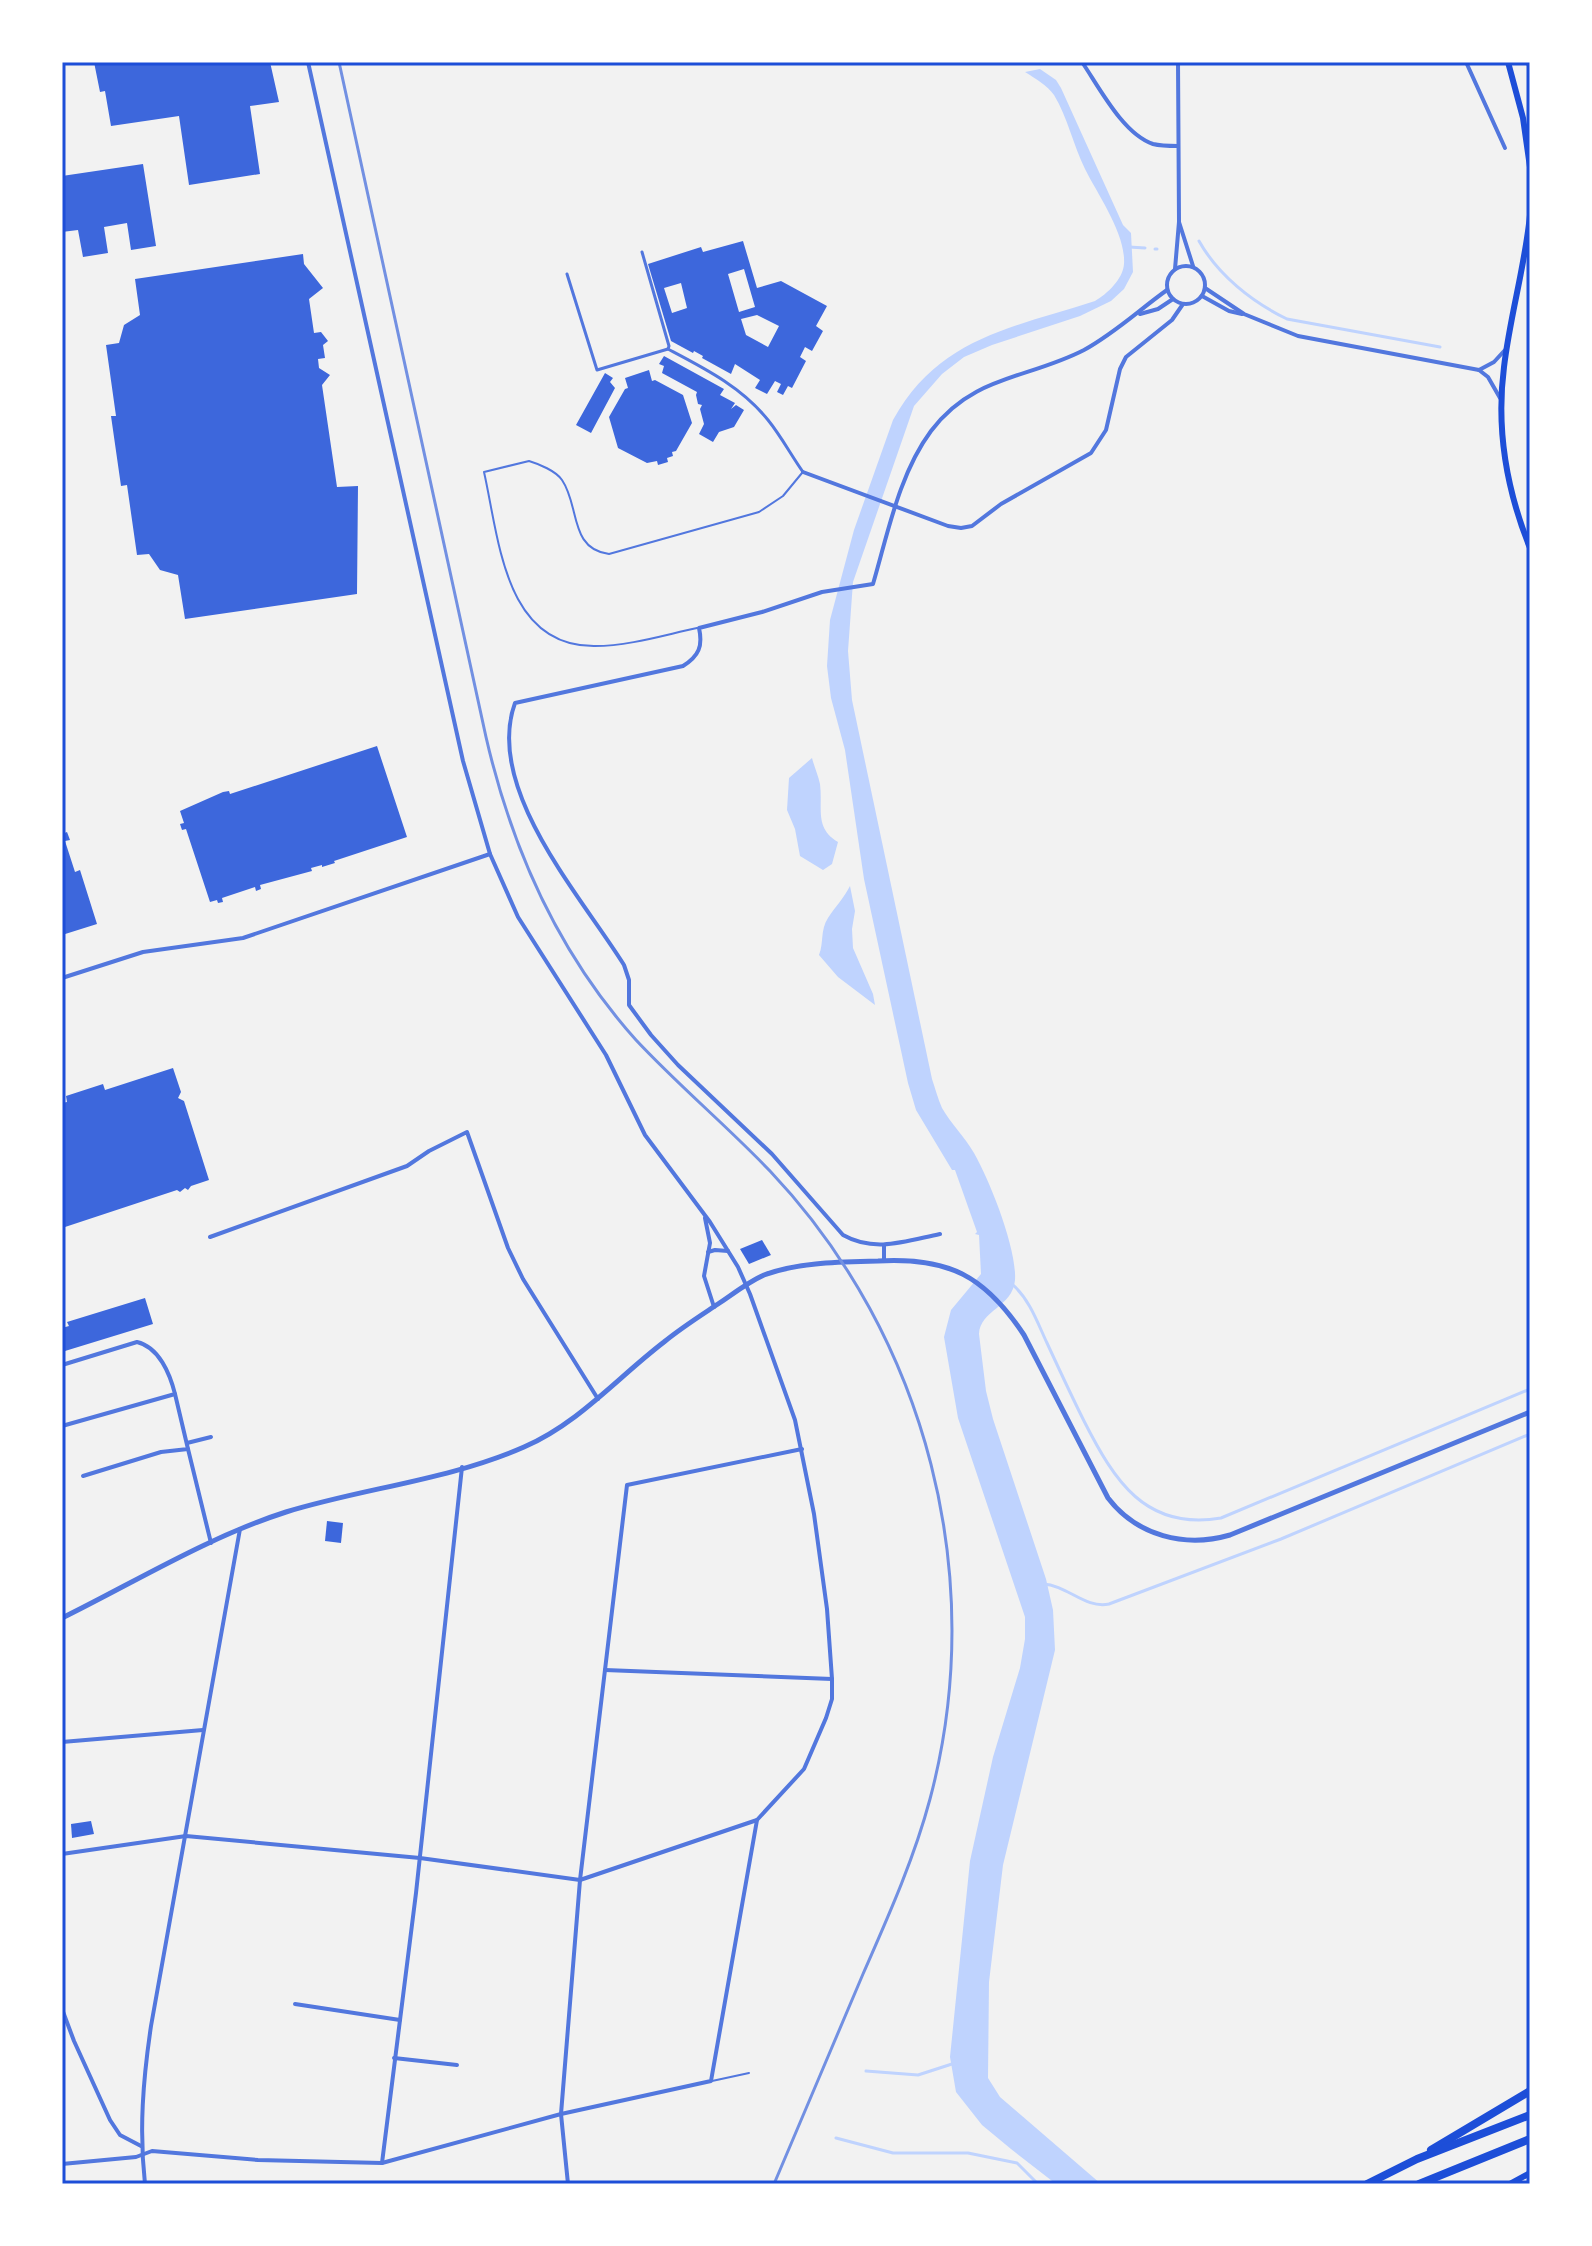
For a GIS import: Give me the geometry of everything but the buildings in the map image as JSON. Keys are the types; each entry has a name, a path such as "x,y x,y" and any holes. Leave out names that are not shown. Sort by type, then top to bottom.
{"highway":[{"path":"1417,2159 1530,2091"},
{"path":"1367,2184 1417,2159 1530,2115"},
{"path":"1419,2184 1530,2139"}],"main road":[{"path":"1508,62 1523,118 1530,167"},
{"path":"1530,215 1501,401 1505,460 1517,513 1530,548"},
{"path":"1530,394 1530,445"},
{"path":"1510,2184 1530,2173"}],"street":[{"path":"62,1854 186,1836 420,1858 580,1880 757,1820 804,1769 813,1753 832,1699 827,1609 802,1449 777,1365 746,1285 702,1212 645,1135 606,1055 518,917 490,854 463,761 308,62"},
{"path":"1082,62 1137,135 1155,144 1178,146"},
{"path":"1175,269 1185,266 1194,268 1203,276 1205,288 1202,296 1193,303 1183,304 1173,299 1167,290 1168,278 1175,269 1179,222 1178,62"},
{"path":"1466,62 1505,148"},
{"path":"1179,222 1194,268"},
{"path":"642,252 668,349"},
{"path":"567,274 597,370 668,349 725,380 751,402 779,434 803,472 955,528 972,526 1001,504 1091,453 1106,430 1120,369 1126,357 1172,320 1183,304"},
{"path":"1205,288 1244,314 1313,340 1479,370 1494,384 1501,401"},
{"path":"940,1234 884,1246 854,1240 839,1231 772,1154 678,1065 634,1013 627,1000 629,980 624,965 534,828 510,757 510,724 515,703 683,666 699,652 699,628 747,617 832,590 873,584 912,464 925,440 947,413 983,386 1081,351 1138,315 1167,290"},
{"path":"1202,296 1229,311 1244,314"},
{"path":"1138,315 1158,309 1173,299"},
{"path":"1479,370 1494,362 1507,348"},
{"path":"62,978 143,952 243,938 490,854"},
{"path":"210,1237 407,1166 467,1132 508,1248 523,1279 598,1399"},
{"path":"702,1212 709,1233 704,1276 714,1307"},
{"path":"884,1246 884,1260"},
{"path":"708,1252 728,1251"},
{"path":"62,1618 240,1529 303,1507 492,1459 540,1439 572,1420 664,1342 746,1285 765,1275 798,1267 884,1260 934,1263 968,1275 986,1288 1008,1312 1030,1345 1108,1498 1141,1527 1170,1538 1195,1541 1230,1535 1530,1412"},
{"path":"62,1365 137,1342 145,1344 162,1362 175,1394 211,1543"},
{"path":"62,1426 175,1394"},
{"path":"83,1476 211,1437"},
{"path":"568,2184 561,2114 580,1880 627,1485 802,1449"},
{"path":"382,2163 420,1858 462,1467"},
{"path":"145,2184 141,2146 142,2090 151,2026 240,1529"},
{"path":"605,1670 832,1679"},
{"path":"62,1742 204,1730"},
{"path":"62,2164 142,2155 152,2151 258,2160 382,2163 561,2114 711,2081 757,1820"},
{"path":"295,2004 400,2020"},
{"path":"62,2009 110,2120 120,2135 141,2146"},
{"path":"394,2058 457,2065"}],"lane":[{"path":"699,628 615,645 590,646 564,641 540,627 523,609 510,584 484,472 529,461 557,475 564,484 584,541 595,551 609,554 759,512 789,491 803,472"},
{"path":"711,2081 749,2073"}],"water":[{"path":"1040,69 1056,80 1061,88 1123,225 1131,233 1133,272 1124,289 1111,301 1080,316 964,357 942,374 914,406 853,582 848,651 852,700 932,1079 942,1108 970,1147 987,1180 1012,1251 1013,1289 985,1319 979,1334 993,1419 1046,1579 1053,1610 1055,1650 1003,1865 989,1982 988,2078 1000,2097 1101,2184 1056,2184 982,2125 956,2092 950,2057 970,1861 993,1757 1020,1668 1025,1617 958,1418 944,1337 951,1310 981,1274 979,1235 975,1234 977,1232 955,1170 952,1170 916,1110 908,1083 864,879 845,750 831,698 827,666 830,620 854,530 893,420 911,392 932,370 980,340 1095,301 1114,286 1123,270 1121,240 1085,169 1059,104 1048,88 1025,72"},
{"path":"812,758 820,784 823,824 838,842 832,864 823,870 800,856 795,829 787,810 789,778"},
{"path":"850,886 855,911 853,948 875,1005 838,977 819,955 826,923"}],"waterway":[{"path":"1199,241 1216,265 1237,286 1287,319 1440,347"},
{"path":"1129,247 1145,248"},
{"path":"1013,1285 1033,1312 1107,1463 1135,1496 1152,1509 1172,1517 1195,1520 1221,1518 1530,1389"},
{"path":"1043,1584 1060,1588 1092,1603 1109,1604 1281,1539 1530,1434"},
{"path":"866,2071 918,2075 952,2064"},
{"path":"836,2138 893,2153 968,2153 1017,2163 1038,2184"}],"railway":[{"path":"339,62 486,737 509,820 524,860 561,936 608,1007 652,1057 770,1171 824,1237 870,1308 905,1384 931,1464 947,1547 952,1631 947,1715 930,1799 900,1888 774,2184"}]}
